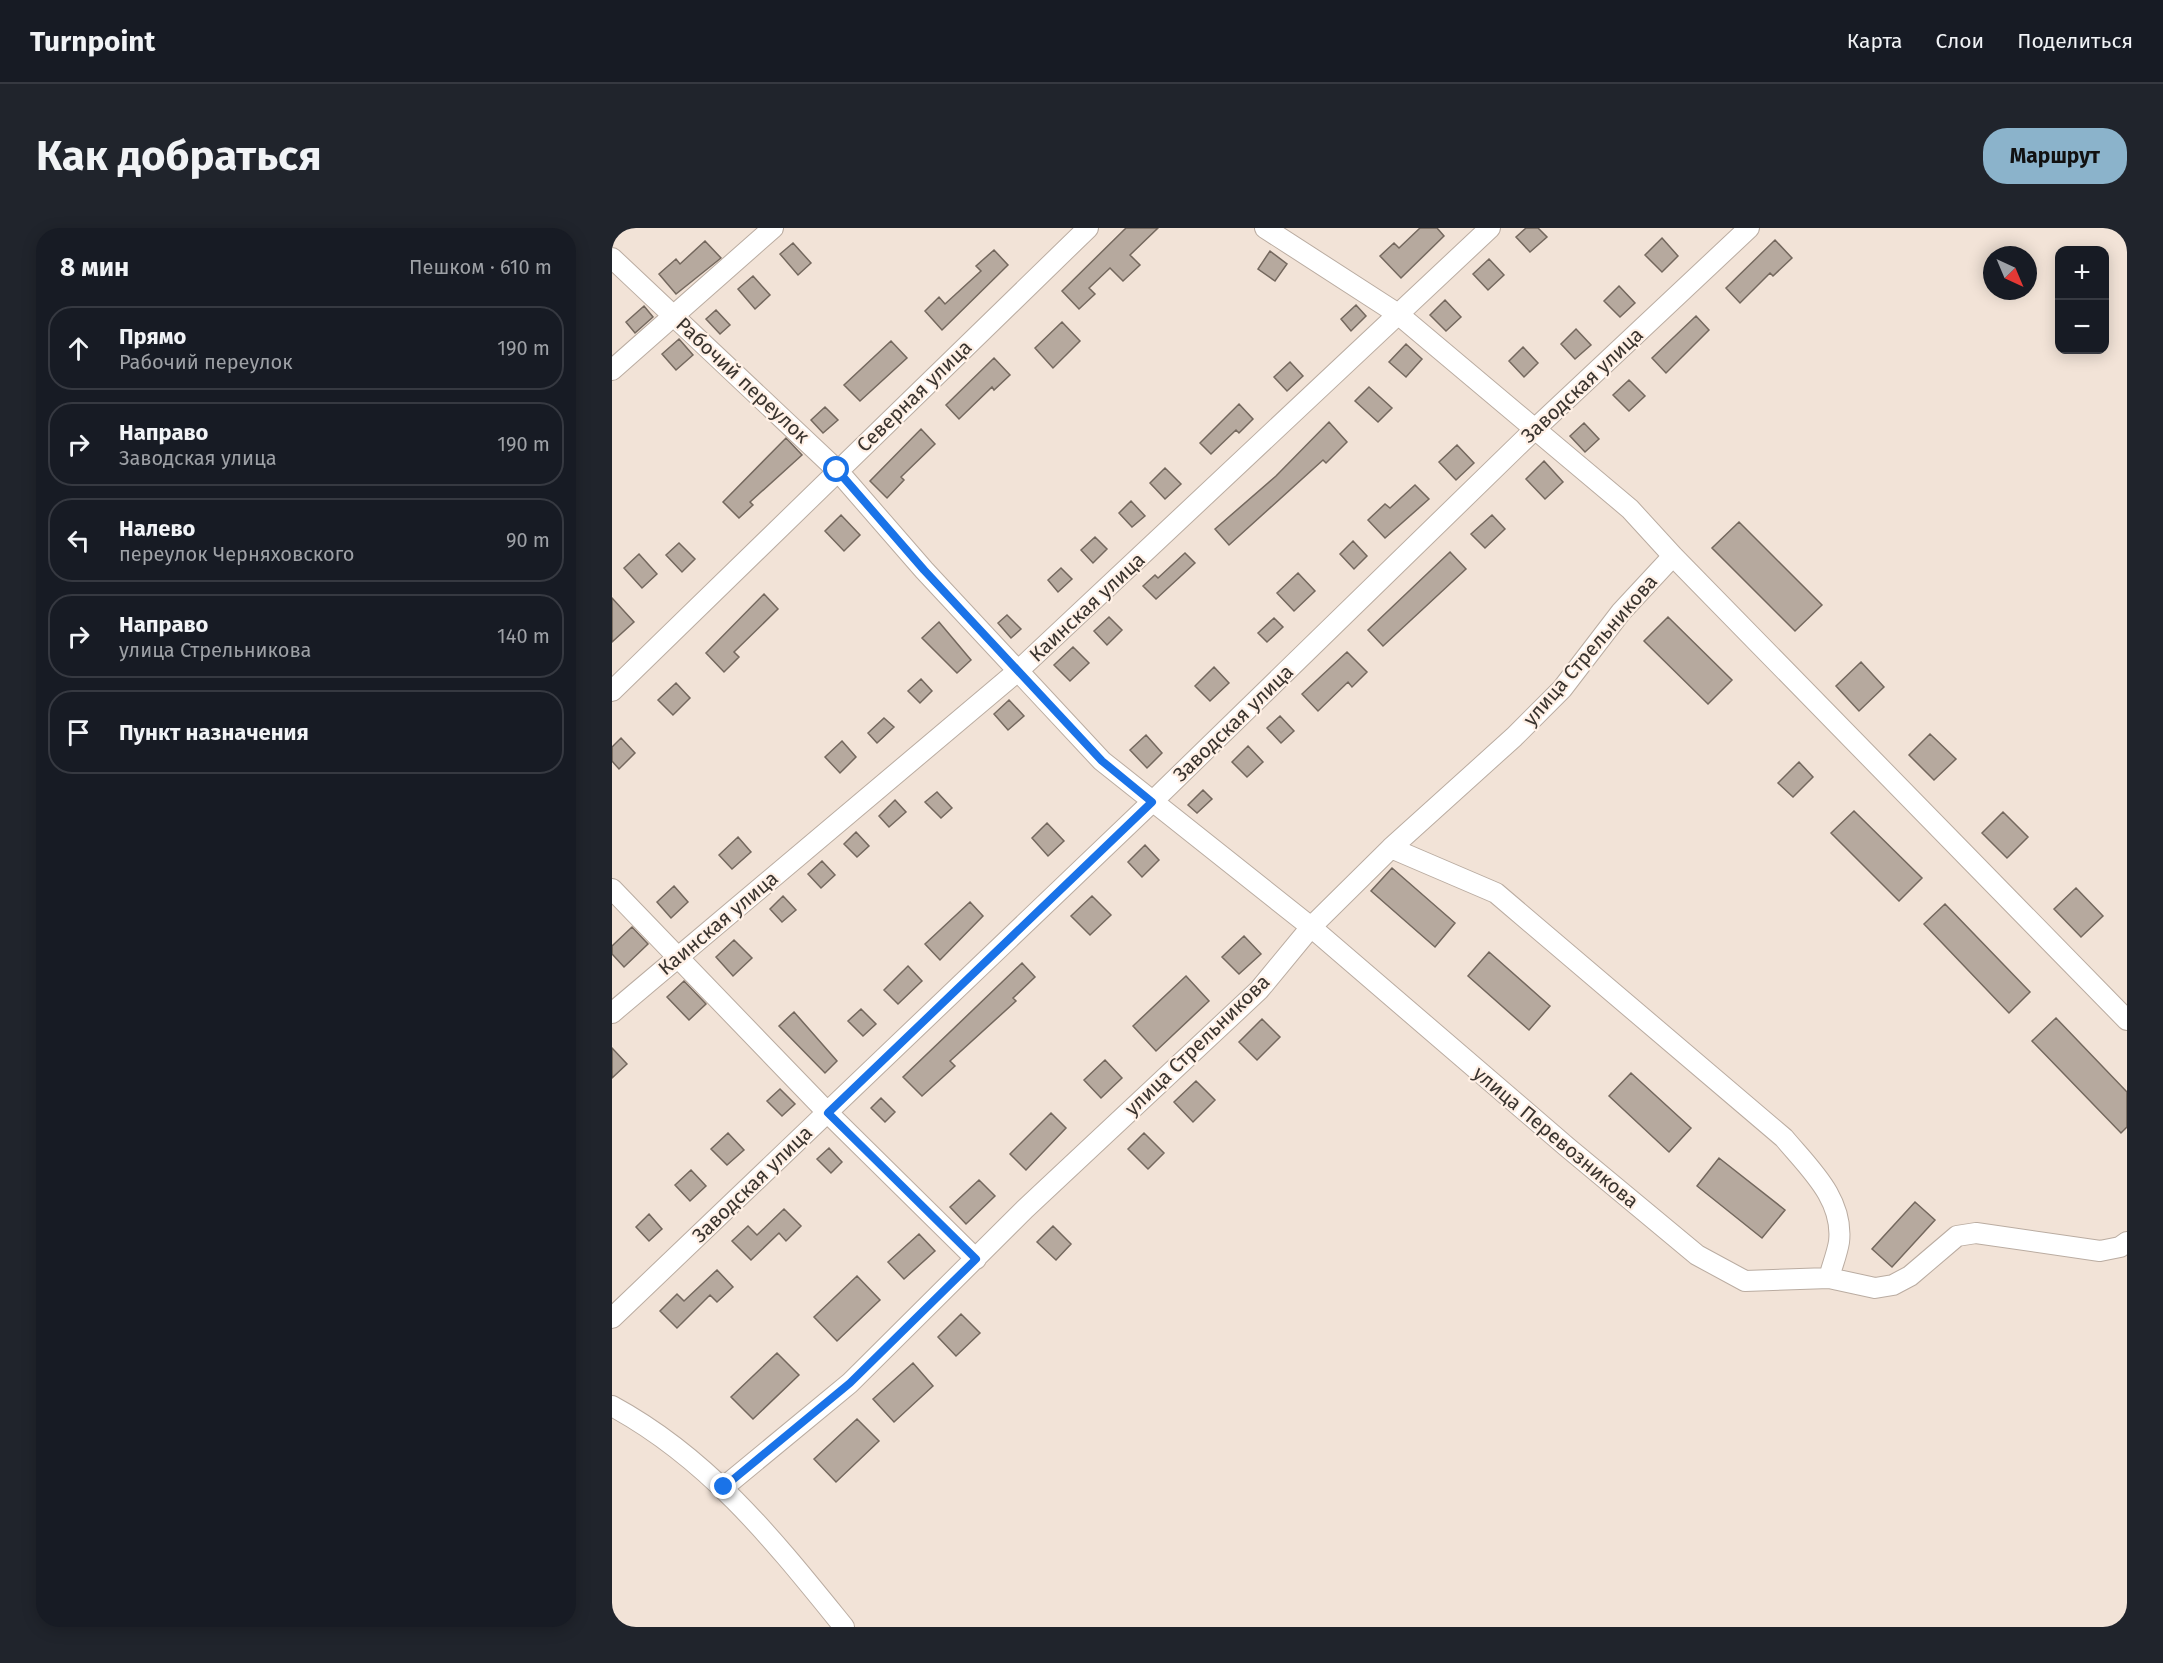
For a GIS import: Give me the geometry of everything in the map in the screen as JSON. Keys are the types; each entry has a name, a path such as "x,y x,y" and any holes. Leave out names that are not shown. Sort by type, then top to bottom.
{"street":[{"path":"612,370 773,228"},
{"name":"Северная улица","path":"612,691 1088,228"},
{"path":"1265,228 1398,314 1630,509 1673,556 2127,1020"},
{"name":"Каинская улица","path":"612,1013 1019,670 1490,228"},
{"name":"Заводская улица","path":"612,1318 1152,802 1536,428 1749,228"},
{"name":"Рабочий переулок","path":"612,258 837,470 924,570 1102,761 1311,927"},
{"name":"улица Стрельникова","path":"724,1487 850,1383 1127,1111 1259,990 1311,927 1391,848 1514,737 1562,689 1621,612 1673,556"},
{"path":"1391,848 1496,893 1784,1138 1824,1185 1836,1208 1839,1241 1829,1278"},
{"path":"612,889 828,1113 976,1259"},
{"name":"улица Перевозникова","path":"1311,927 1558,1140 1697,1255 1745,1281 1829,1278 1875,1288 1893,1285 1910,1276 1957,1236 1976,1233 2100,1251 2120,1247 2127,1242"},
{"path":"612,1406 669,1442 724,1487 784,1552 844,1627"}],"building":[{"path":"1126,228 1158,228 1130,255 1140,265 1123,281 1110,268 1089,288 1095,294 1079,309 1062,291"},
{"path":"1420,228 1437,228 1444,236 1401,278 1380,256 1394,243 1399,248"},
{"path":"1526,228 1538,228 1547,237 1530,252 1516,237"},
{"path":"1662,238 1678,256 1662,272 1645,255"},
{"path":"1775,240 1792,258 1773,276 1770,273 1740,303 1726,288"},
{"path":"705,241 721,258 676,294 659,274 676,259 680,264"},
{"path":"793,243 811,263 798,275 780,254"},
{"path":"994,250 1008,265 942,330 925,311 939,297 945,304 981,271 976,266"},
{"path":"1270,251 1287,264 1275,281 1258,269"},
{"path":"1489,259 1504,275 1488,290 1473,274"},
{"path":"753,276 770,295 755,309 738,289"},
{"path":"1619,286 1635,303 1620,317 1604,301"},
{"path":"1445,300 1461,317 1446,331 1430,315"},
{"path":"1356,305 1366,316 1351,331 1341,319"},
{"path":"644,306 653,317 635,333 626,322"},
{"path":"716,310 730,325 720,334 706,319"},
{"path":"1696,316 1709,330 1666,373 1652,358"},
{"path":"1062,322 1080,341 1053,368 1035,348"},
{"path":"1576,329 1591,345 1575,359 1561,344"},
{"path":"679,339 693,355 676,370 662,354"},
{"path":"891,341 907,358 860,401 844,385"},
{"path":"1406,344 1422,359 1406,377 1389,362"},
{"path":"1523,347 1538,363 1524,377 1509,361"},
{"path":"994,358 1010,375 994,390 992,387 959,419 946,405"},
{"path":"1290,362 1303,376 1287,391 1274,377"},
{"path":"1629,380 1645,396 1629,411 1613,395"},
{"path":"1369,387 1392,408 1378,422 1355,401"},
{"path":"1239,404 1253,419 1239,433 1236,430 1211,454 1200,443"},
{"path":"825,407 838,420 823,433 811,420"},
{"path":"1329,422 1347,442 1326,463 1323,460 1229,545 1215,529 1276,476"},
{"path":"1584,423 1599,439 1585,452 1570,436"},
{"path":"921,429 935,444 901,477 904,480 887,498 870,481"},
{"path":"786,438 802,455 750,502 753,505 739,518 723,502"},
{"path":"1457,445 1474,463 1456,480 1439,462"},
{"path":"1544,461 1563,482 1545,499 1526,479"},
{"path":"1165,468 1181,484 1165,499 1150,483"},
{"path":"1415,485 1429,499 1385,538 1368,520 1385,504 1390,508"},
{"path":"1131,501 1145,516 1132,527 1119,513"},
{"path":"841,515 860,535 844,551 825,531"},
{"path":"1492,515 1505,529 1485,548 1471,534"},
{"path":"1739,522 1822,605 1795,631 1712,548"},
{"path":"1095,537 1107,549 1093,563 1081,550"},
{"path":"1353,541 1367,556 1354,569 1340,554"},
{"path":"679,543 695,559 682,572 666,555"},
{"path":"1450,552 1466,569 1383,646 1368,630"},
{"path":"1185,553 1195,563 1156,599 1143,586 1155,575 1158,578"},
{"path":"639,554 657,574 642,588 624,568"},
{"path":"1061,568 1072,579 1058,592 1048,580"},
{"path":"1298,573 1315,591 1294,611 1277,593"},
{"path":"764,594 778,609 734,652 739,657 724,672 706,653"},
{"path":"612,598 634,622 612,642"},
{"path":"1007,615 1021,629 1011,638 998,623"},
{"path":"1109,617 1122,630 1107,645 1094,631"},
{"path":"1668,617 1732,680 1708,704 1644,641"},
{"path":"1274,618 1283,627 1267,642 1258,633"},
{"path":"939,622 971,660 957,673 922,638"},
{"path":"1073,647 1089,663 1070,681 1054,665"},
{"path":"1347,652 1367,672 1352,687 1348,682 1318,711 1302,694"},
{"path":"1861,662 1884,687 1859,711 1836,686"},
{"path":"1214,667 1229,683 1210,701 1195,686"},
{"path":"921,679 932,691 920,703 908,691"},
{"path":"676,683 690,698 673,715 658,700"},
{"path":"1009,700 1024,716 1008,730 994,714"},
{"path":"1280,716 1294,731 1281,743 1267,728"},
{"path":"884,718 894,727 877,743 868,733"},
{"path":"1930,734 1956,759 1934,780 1909,755"},
{"path":"1146,735 1162,753 1147,768 1130,750"},
{"path":"621,738 635,753 619,769 612,761 612,747"},
{"path":"842,741 856,757 840,773 825,757"},
{"path":"1248,746 1263,762 1247,777 1232,762"},
{"path":"1799,762 1813,777 1793,797 1778,783"},
{"path":"1203,790 1212,799 1197,813 1188,805"},
{"path":"937,792 952,808 941,818 925,802"},
{"path":"895,800 906,812 889,827 879,816"},
{"path":"1854,811 1922,878 1899,901 1831,833"},
{"path":"2003,812 2028,837 2007,858 1982,833"},
{"path":"1047,823 1064,841 1048,856 1032,838"},
{"path":"856,832 869,846 857,857 844,844"},
{"path":"738,837 751,852 732,869 719,855"},
{"path":"1145,845 1159,860 1142,877 1128,862"},
{"path":"822,861 835,875 821,888 808,874"},
{"path":"1392,868 1455,923 1435,947 1371,891"},
{"path":"674,886 688,902 671,918 657,902"},
{"path":"2076,888 2103,916 2081,937 2054,909"},
{"path":"783,896 796,910 782,922 770,909"},
{"path":"1092,896 1111,915 1090,935 1071,916"},
{"path":"970,902 983,916 940,960 925,944"},
{"path":"1945,904 2030,992 2009,1013 1924,924"},
{"path":"632,927 648,944 624,967 612,954 612,946"},
{"path":"1244,936 1261,954 1239,974 1222,957"},
{"path":"734,940 752,958 733,976 716,957"},
{"path":"1489,952 1550,1006 1529,1030 1468,976"},
{"path":"1022,963 1035,977 1013,998 1016,1001 950,1061 955,1066 922,1096 903,1077"},
{"path":"908,966 922,981 898,1004 884,990"},
{"path":"1186,976 1209,1001 1156,1051 1133,1026"},
{"path":"684,981 706,1004 689,1020 667,997"},
{"path":"861,1009 876,1024 863,1036 848,1021"},
{"path":"794,1012 837,1061 825,1073 779,1026"},
{"path":"2056,1018 2127,1092 2127,1127 2121,1133 2032,1041"},
{"path":"1262,1019 1280,1037 1257,1060 1239,1042"},
{"path":"612,1048 627,1064 612,1078"},
{"path":"1105,1060 1122,1078 1101,1098 1084,1080"},
{"path":"1631,1073 1691,1128 1669,1152 1609,1096"},
{"path":"1196,1081 1215,1100 1193,1122 1174,1102"},
{"path":"780,1089 795,1104 782,1116 767,1101"},
{"path":"881,1098 895,1112 885,1122 871,1108"},
{"path":"1051,1113 1066,1128 1026,1170 1010,1154"},
{"path":"728,1133 744,1150 727,1165 711,1149"},
{"path":"1144,1133 1164,1153 1148,1169 1128,1149"},
{"path":"829,1148 842,1162 831,1173 817,1159"},
{"path":"1719,1158 1785,1210 1762,1238 1697,1186"},
{"path":"691,1170 706,1186 690,1201 675,1185"},
{"path":"979,1180 995,1196 966,1224 950,1207"},
{"path":"1915,1202 1935,1220 1892,1267 1872,1249"},
{"path":"784,1209 801,1226 786,1241 779,1233 751,1260 732,1241 748,1226 757,1235"},
{"path":"649,1214 662,1229 649,1241 636,1227"},
{"path":"1053,1226 1071,1244 1056,1260 1037,1242"},
{"path":"919,1234 935,1251 904,1279 888,1262"},
{"path":"717,1270 733,1287 717,1302 710,1295 677,1328 660,1311 677,1294 684,1301"},
{"path":"857,1276 880,1300 837,1341 814,1317"},
{"path":"961,1314 980,1333 956,1356 938,1337"},
{"path":"777,1353 799,1375 753,1419 731,1397"},
{"path":"913,1363 933,1386 894,1422 873,1399"},
{"path":"857,1419 879,1441 836,1482 814,1459"}],"route":[{"path":"724,1487 850,1383 976,1259 828,1113 1152,802 1102,761 924,570 837,470"}]}
